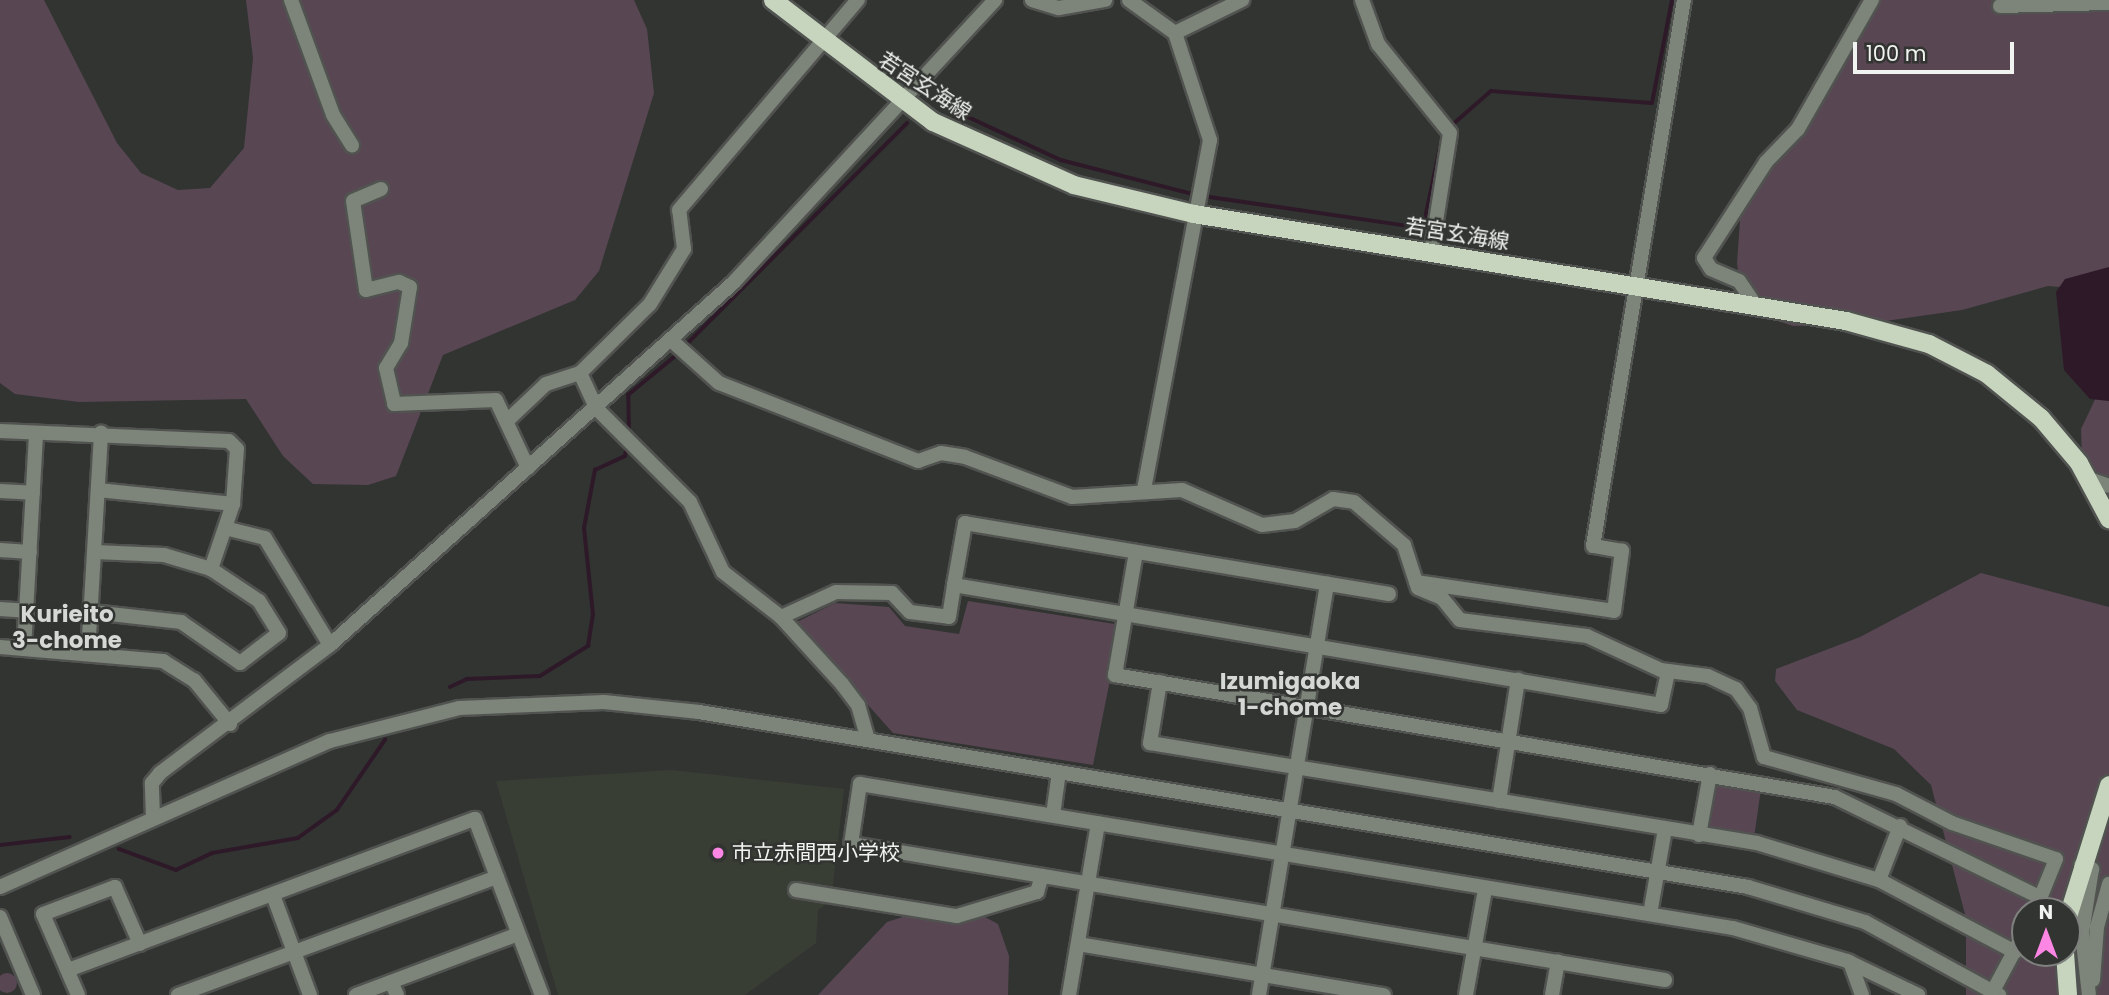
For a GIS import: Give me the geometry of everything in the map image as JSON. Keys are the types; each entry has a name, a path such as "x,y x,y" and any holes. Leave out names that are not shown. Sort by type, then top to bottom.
{"main road":[{"name":"若宮玄海線","path":"773,0 822,42 905,103 1024,166 1194,214 1756,306 1898,334 1959,358 2041,418 2089,479 2109,519"},
{"path":"2073,897 2109,785"},
{"path":"2066,967 2067,995"}],"street":[{"path":"291,0 333,115 352,145"},
{"path":"508,420 546,384 580,373 650,304 682,254 679,209 858,0"},
{"path":"153,818 152,783 330,645 671,340 905,103 995,0"},
{"path":"1032,0 1059,8 1105,0"},
{"path":"1129,0 1175,33 1208,126 1144,489"},
{"path":"1175,33 1242,0"},
{"path":"1362,0 1378,44 1450,133 1431,253"},
{"path":"1414,582 1614,611 1622,551 1593,546 1684,0"},
{"path":"1756,306 1739,281 1711,269 1704,258 1766,162 1798,130 1872,0"},
{"path":"2000,6 2109,3"},
{"path":"381,188 354,201 366,290 399,282 410,287 401,343 386,368 394,404 489,398 508,420 528,468"},
{"path":"671,340 719,383 902,457 965,457 1072,497 1144,489 1182,490 1262,525 1295,521 1333,499 1354,502 1404,545 1414,582 1442,598 1460,620 1587,636 1668,672 1708,676 1736,689 1750,708 1764,757 1896,794 1952,823 2056,859 2041,897"},
{"path":"580,373 596,408 691,502 723,572 781,617 858,705 868,740"},
{"path":"0,431 36,434 101,432 229,440 237,449 233,503 229,529 211,569"},
{"path":"88,653 101,432"},
{"path":"24,649 36,434"},
{"path":"2089,479 2109,486"},
{"path":"98,490 233,503"},
{"path":"0,491 33,493"},
{"path":"781,617 836,592 892,593 910,612 949,617 965,523 1389,594"},
{"path":"229,529 265,538 330,645"},
{"path":"0,550 30,552"},
{"path":"92,612 181,622 240,663 279,633 278,624 241,586 211,569 164,555 95,552"},
{"path":"1136,552 1115,675 1835,797 1900,826 2026,897"},
{"path":"1259,995 1327,584"},
{"path":"954,585 1661,705 1668,672"},
{"path":"0,609 26,611"},
{"path":"0,647 142,656 177,668 207,692 230,724"},
{"path":"1499,800 1518,679"},
{"path":"1160,682 1150,743 1757,843 1879,880 2011,950"},
{"path":"0,887 330,741 460,708 625,703 868,740 1658,872 1825,907 1905,939 1996,993 2011,961"},
{"path":"1053,815 1059,772"},
{"path":"1699,835 1710,774"},
{"path":"1665,980 851,844 860,784 1650,915 1779,939 1850,962 1918,995"},
{"path":"68,971 475,819 539,994"},
{"path":"1069,995 1098,823"},
{"path":"1879,880 1900,826"},
{"path":"1650,915 1665,829"},
{"path":"2081,866 2092,869 2082,933 2089,995"},
{"path":"796,890 957,916 1037,892 1042,876"},
{"path":"178,995 497,877"},
{"path":"2095,995 2094,944 2109,884"},
{"path":"78,995 43,914 115,887 140,944"},
{"path":"1466,995 1485,889"},
{"path":"273,895 310,995"},
{"path":"0,917 31,992 16,995"},
{"path":"356,995 394,988 518,934"},
{"path":"1078,944 1384,995"},
{"path":"1552,995 1558,962"},
{"path":"1850,962 1862,995"}],"shaded area":[{"path":"0,0 44,0 117,143 141,173 178,190 210,188 244,148 253,58 246,0 634,0 647,29 654,93 599,271 575,300 443,355 396,476 368,485 313,484 283,456 246,399 79,402 15,394 0,383"},
{"path":"1869,0 2109,0 2109,291 2048,286 1962,310 1858,325 1793,326 1757,314 1742,302 1737,263 1741,206 1832,83"},
{"path":"2109,267 2109,401 2090,399 2064,370 2056,292 2065,279"},
{"path":"2109,370 2109,499 2094,500 2083,493 2081,429"},
{"path":"1981,573 2109,607 2109,995 1966,995 1966,918 1931,785 1894,749 1797,710 1775,681 1776,669 1860,637"},
{"path":"968,601 1121,625 1093,765 893,733 795,623 835,603 889,607 905,626 959,634"},
{"path":"672,770 844,789 831,901 818,910 816,943 745,995 558,995 496,781"},
{"path":"1717,784 1761,789 1754,838 1709,830"},
{"path":"928,909 974,911 998,924 1009,956 1008,995 818,995 887,922"},
{"path":"7,973 14,976 17,983 14,990 7,993 0,990 -3,983 0,976"}],"waterway":[{"path":"1451,126 1491,91 1652,103 1672,0"},
{"path":"954,116 964,115 1061,160 1196,195"},
{"path":"684,347 907,123"},
{"path":"1203,196 1423,228 1442,138"},
{"path":"629,434 628,395 679,353"},
{"path":"450,687 467,679 540,676 588,646 593,615 584,528 595,470 625,456 627,445"},
{"path":"119,849 176,870 212,853 298,838 337,810 385,740"},
{"path":"0,845 70,837"}],"place":[{"name":"市立赤間西小学校","path":"718,853"}],"district":[{"name":"Kurieito 3-chome","path":"67,627"},
{"name":"Izumigaoka 1-chome","path":"1290,694"}]}
